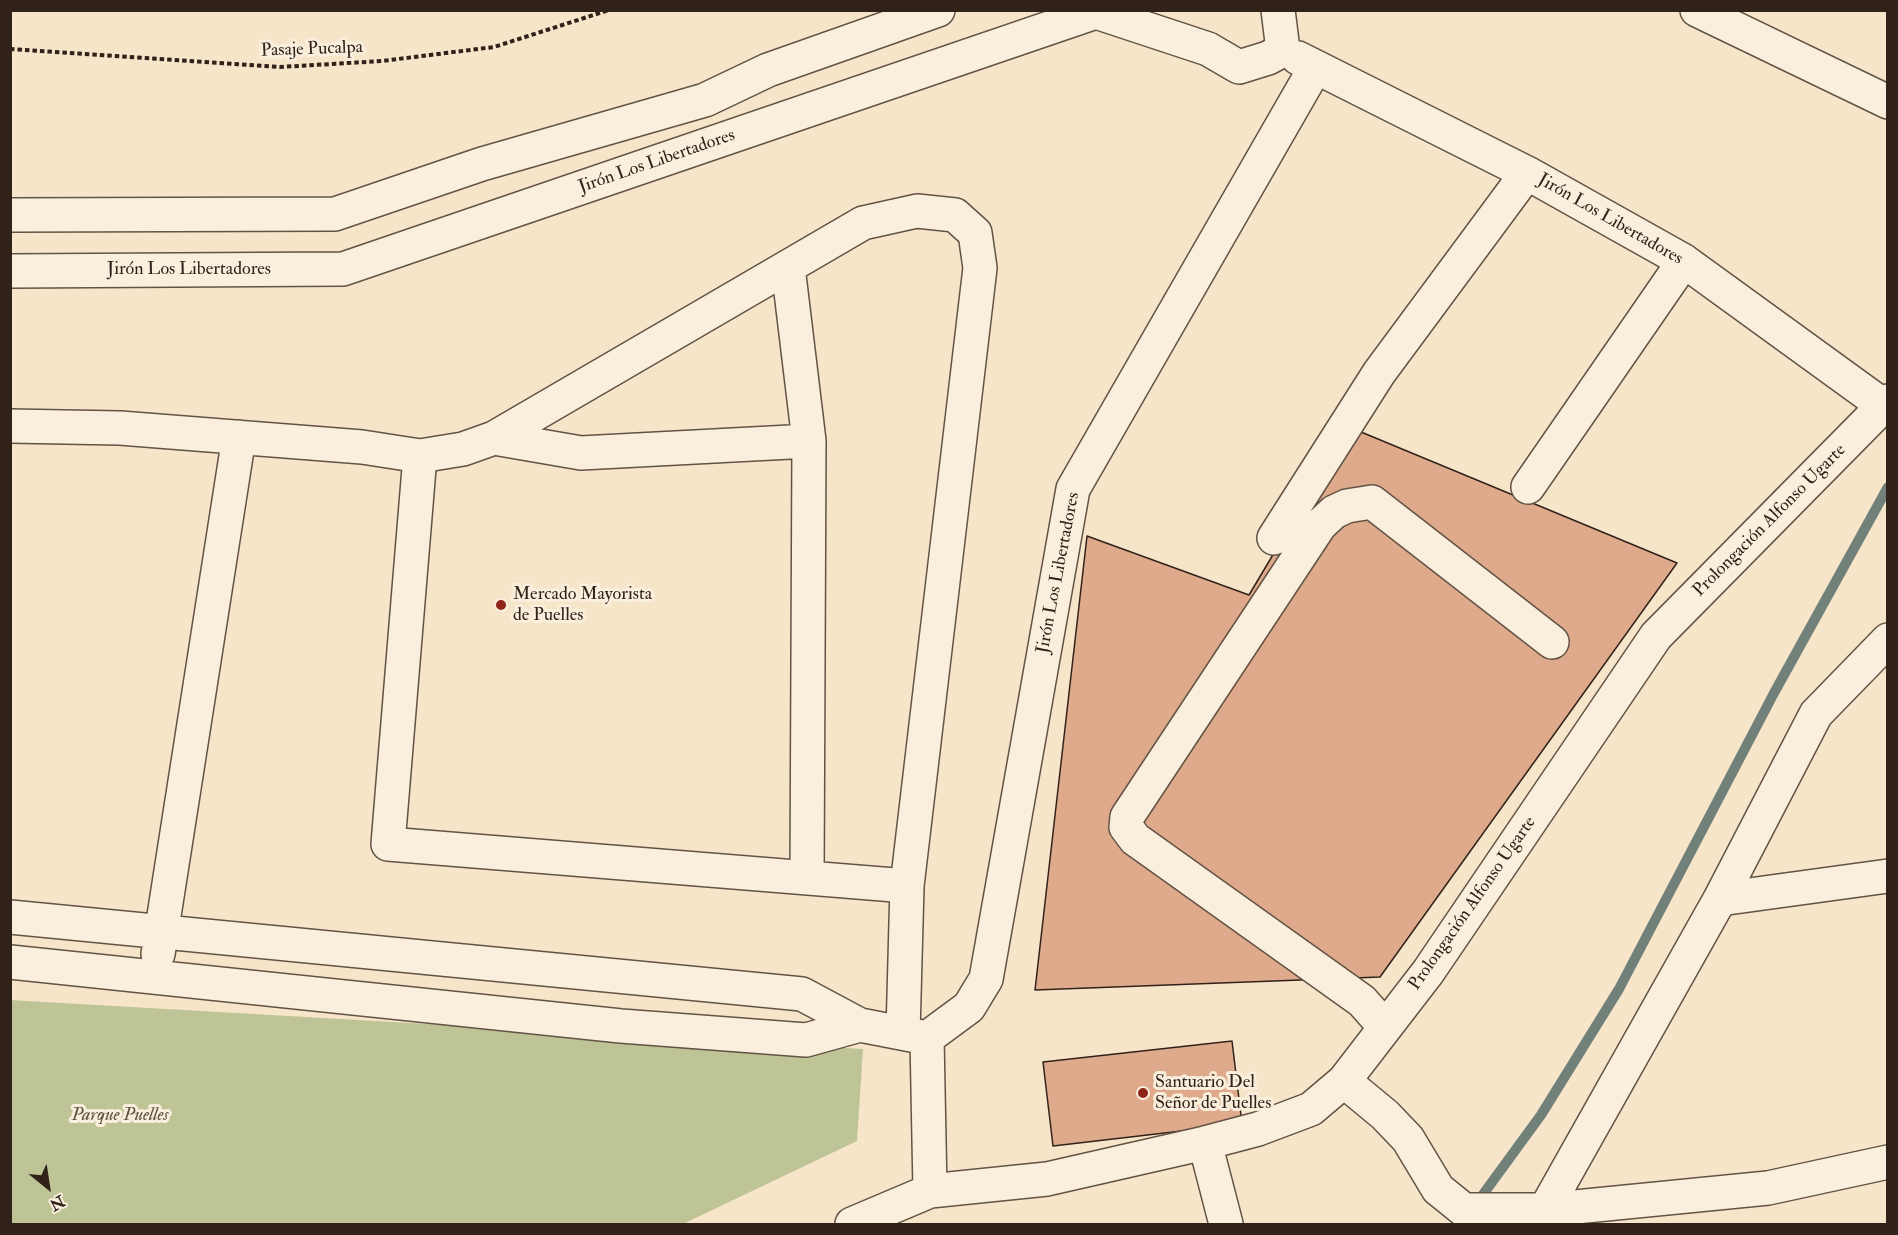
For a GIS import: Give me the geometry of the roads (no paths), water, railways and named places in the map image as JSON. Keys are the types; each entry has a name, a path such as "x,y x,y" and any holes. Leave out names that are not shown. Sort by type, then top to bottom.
{"street":[{"path":"10,215 334,214 482,164 705,100 768,70 938,10"},
{"path":"1278,10 1282,50"},
{"path":"1697,10 1887,102"},
{"name":"Jirón Los Libertadores","path":"10,271 343,269 1096,12 1208,49 1239,67 1268,58 1282,50 1527,173 1684,261 1886,406"},
{"name":"Jirón Los Libertadores","path":"915,1036 969,1007 986,979 1073,489 1315,68"},
{"path":"1274,538 1379,373 1527,173"},
{"path":"10,426 120,428 362,447 420,456 463,449 494,438 862,223 917,211 955,215 975,233 980,268 907,886 915,1036 930,1191"},
{"path":"1528,487 1684,261"},
{"path":"788,267 809,441 807,878"},
{"name":"Prolongación Alfonso Ugarte","path":"852,1224 930,1191 1047,1179 1258,1129 1311,1109 1344,1081 1428,972 1656,636 1886,406"},
{"path":"156,977 160,932 239,437"},
{"path":"494,438 581,453 809,441"},
{"path":"420,456 388,844 907,886"},
{"path":"1385,1028 1362,1000 1135,839 1126,826 1127,817 1320,525 1334,512 1347,506 1372,502 1552,642"},
{"path":"1545,1210 1720,899 1816,714 1887,640"},
{"path":"1720,899 1887,876"},
{"path":"10,917 802,994 860,1025 915,1036"},
{"path":"10,962 621,1026 806,1040 860,1025"},
{"path":"1344,1081 1385,1115 1408,1139 1438,1189 1464,1210 1545,1210 1768,1188 1887,1162"},
{"path":"1205,1143 1226,1224"}],"waterway":[{"path":"1476,1204 1541,1115 1619,989 1774,693 1888,487"}],"place":[{"name":"Mercado Mayorista de Puelles","path":"501,605"},
{"name":"Santuario Del Señor de Puelles","path":"1143,1093"}],"park label":[{"name":"Parque Puelles","path":"120,1116"}]}
